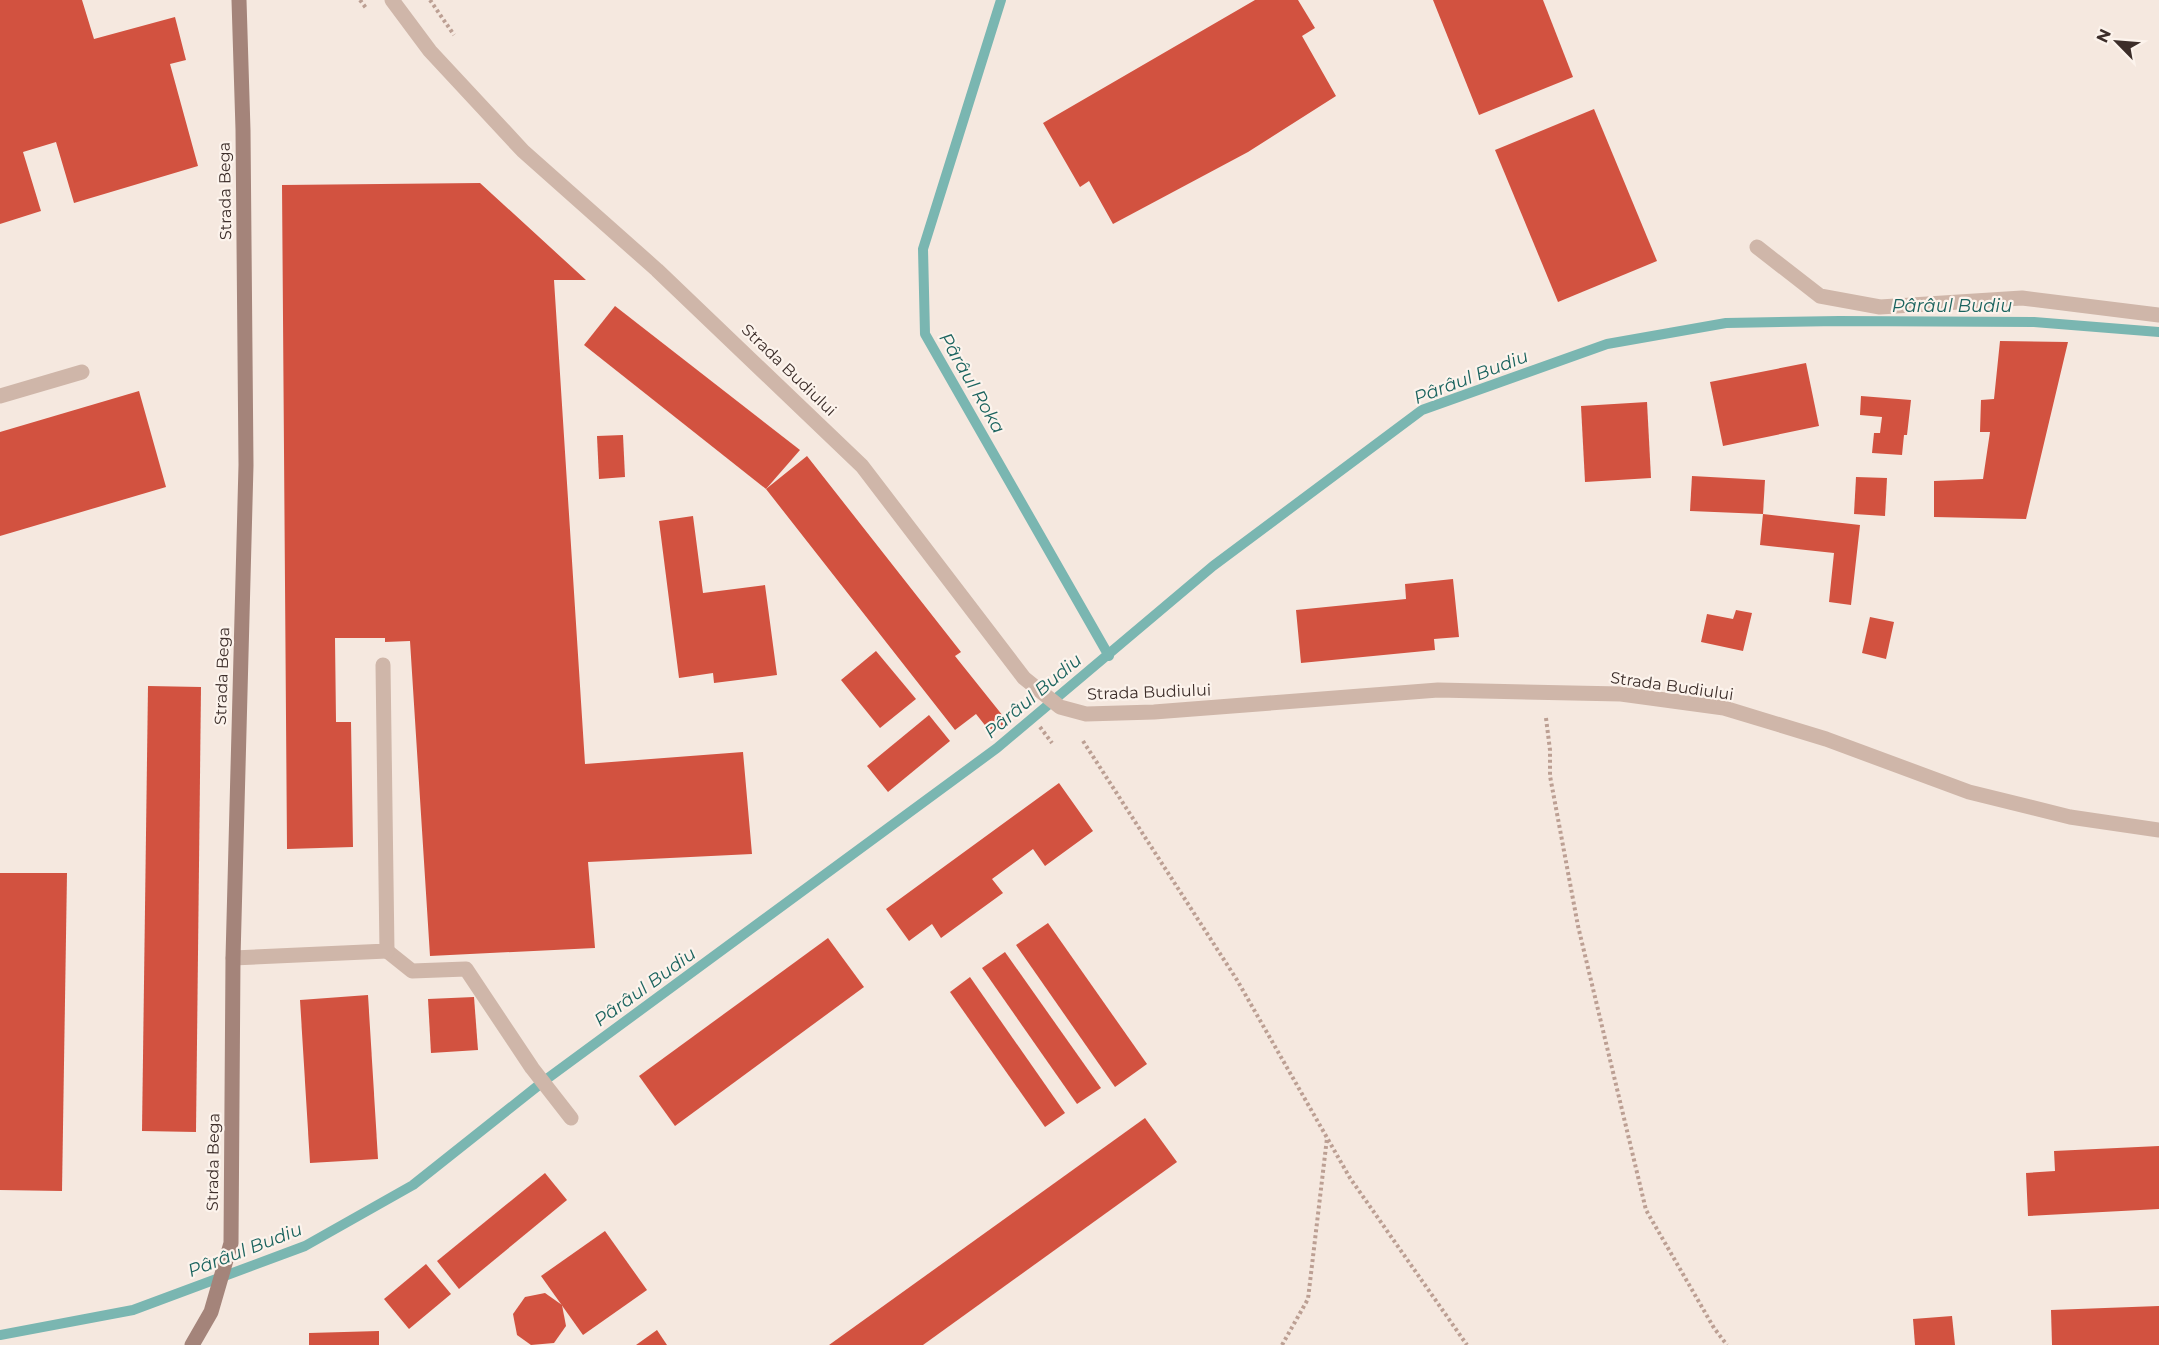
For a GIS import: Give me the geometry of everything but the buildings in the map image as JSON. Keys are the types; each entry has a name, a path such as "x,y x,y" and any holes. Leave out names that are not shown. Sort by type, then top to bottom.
{"main road":[{"name":"Strada Bega","path":"192,1345 211,1312 231,1243 233,958 246,465 243,130 239,0"}],"street":[{"name":"Strada Budiului","path":"392,0 429,51 523,151 665,278 862,466 1024,678 1060,707 1086,714 1155,712 1438,690 1621,694 1724,708 1826,739 1969,792 2070,818 2159,830"},
{"path":"1757,247 1820,296 1880,307 2022,298 2159,315"},
{"path":"0,396 82,372"},
{"path":"383,665 387,951"},
{"path":"233,958 387,951 412,971 466,969 532,1068 571,1118"}],"path":[{"path":"1543,694 1550,750 1550,776 1578,926 1646,1210 1714,1328 1727,1345"},
{"path":"1060,707 1114,785 1238,980 1350,1178 1467,1345"},
{"path":"1048,737 1052,743"},
{"path":"1282,1345 1308,1299 1327,1138"}],"waterway":[{"name":"Pârâul Roka","path":"1001,0 923,249 925,334 1109,656"},
{"name":"Pârâul Budiu","path":"0,1335 133,1310 305,1246 413,1185 544,1081 997,748 1213,566 1422,410 1607,344 1726,323 2034,322 2159,332"}]}
